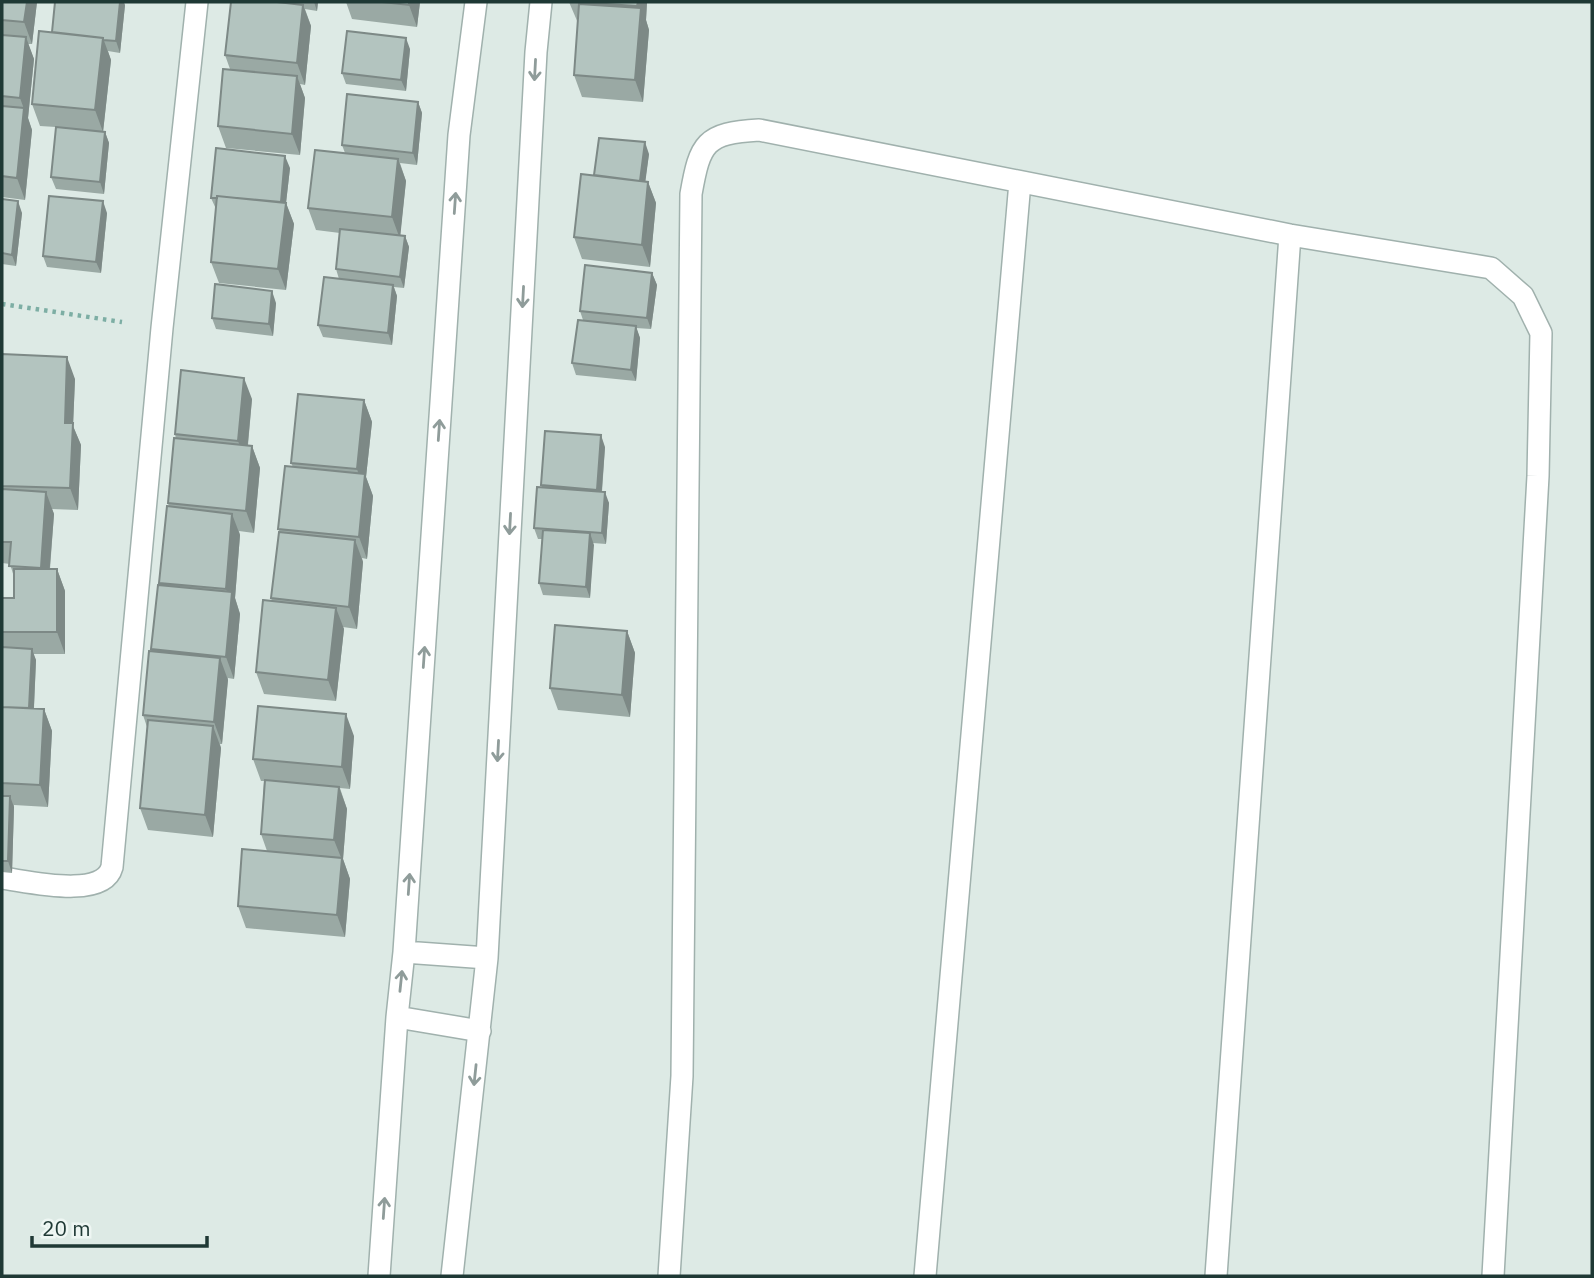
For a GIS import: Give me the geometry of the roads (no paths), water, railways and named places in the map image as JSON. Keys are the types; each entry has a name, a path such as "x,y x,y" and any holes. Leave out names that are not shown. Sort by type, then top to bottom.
{"street":[{"path":"2,878 68,886 102,882 111,873 162,328 197,2"},
{"path":"379,1276 404,952 459,135 477,2"},
{"path":"452,1276 487,958 536,52 541,2"},
{"path":"669,1276 682,1076 691,194 696,165 701,152 711,142 729,132 759,130 1290,235 1491,268 1523,296 1541,333 1538,476 1493,1276"},
{"path":"925,1276 1020,181"},
{"path":"1216,1276 1290,235"},
{"path":"404,952 487,958"},
{"path":"397,1017 480,1031"}]}
